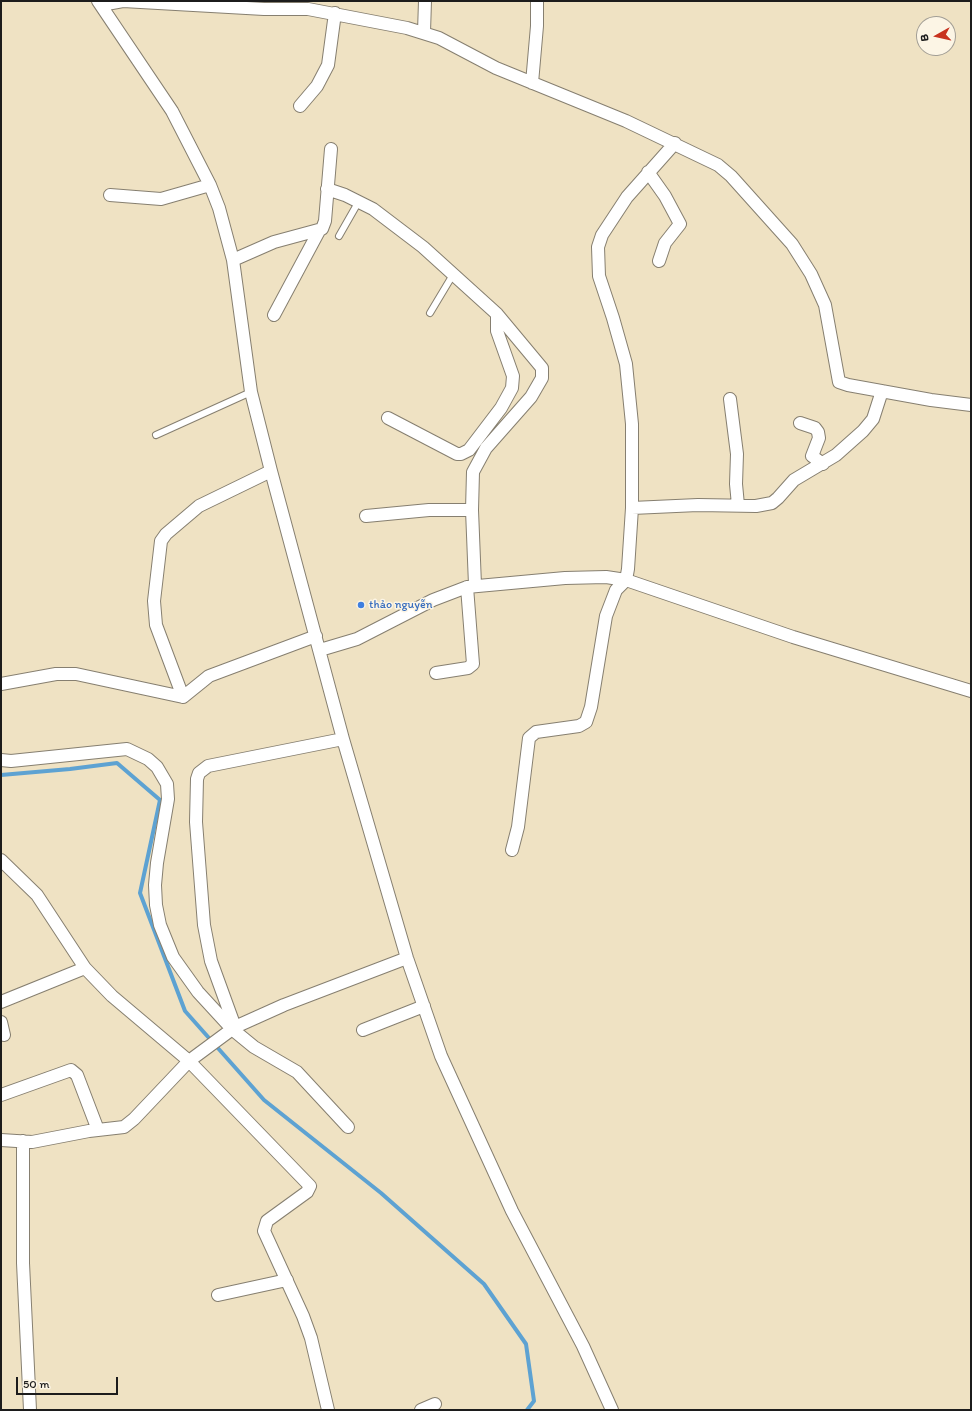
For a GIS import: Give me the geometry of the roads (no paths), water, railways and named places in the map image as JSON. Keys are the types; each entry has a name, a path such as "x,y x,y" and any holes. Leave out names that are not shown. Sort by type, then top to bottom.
{"street":[{"path":"612,1410 583,1346 512,1211 441,1056 407,958 343,739 251,392 233,260 219,208 210,185 172,111 99,3 123,1 251,9 308,9 335,13 424,32 447,41 496,68 626,121 675,143 718,165 731,176 792,244 811,274 825,305 839,382 848,385 931,400 971,405"},
{"path":"424,32 425,1"},
{"path":"532,83 537,26 537,1"},
{"path":"300,106 317,86 328,65 335,13"},
{"path":"512,850 518,827 529,738 536,732 579,726 586,722 591,707 606,616 616,590 626,580 632,508 632,424 626,364 599,276 598,247 602,235 611,218 648,172 675,143"},
{"path":"274,315 319,231 326,222 330,149"},
{"path":"648,172 665,196 680,224 665,243 659,262"},
{"path":"110,195 160,199 210,185"},
{"path":"327,189 359,201 404,231 454,273 498,314 537,361 543,373 542,378 531,397 491,442 478,461 472,480 471,586 473,664 468,668 436,673"},
{"path":"233,260 274,242 319,231"},
{"path":"388,418 457,454 465,453 469,450 501,408 512,388 513,376 497,331 498,314"},
{"path":"632,508 738,505 756,506 772,503 794,480 823,464 863,431 873,419 882,391"},
{"path":"730,399 736,454 738,505"},
{"path":"800,423 815,428 818,432 818,438 812,456 823,464"},
{"path":"183,697 156,625 154,600 161,541 166,534 199,506 271,471"},
{"path":"366,516 429,510 472,510"},
{"path":"320,650 357,639 433,600 471,586 565,578 606,577 626,580 793,636 971,691"},
{"path":"183,697 209,676 316,636"},
{"path":"1,684 56,674 76,674 183,697"},
{"path":"230,1030 211,961 204,925 196,822 197,779 199,773 208,766 343,739"},
{"path":"1,760 11,761 127,749 148,759 157,767 167,784 168,799 155,885 156,905 165,941 183,973 230,1030 254,1047 297,1072 348,1126"},
{"path":"1,860 37,895 85,968 112,996 193,1058 310,1186 307,1192 267,1221 264,1225 265,1235 287,1280 311,1338 328,1410"},
{"path":"1,1140 23,1142 98,1130 118,1129 128,1124 193,1058 230,1030 284,1005 407,958"},
{"path":"1,1002 85,968"},
{"path":"363,1030 424,1006"},
{"path":"1,1022 4,1034"},
{"path":"1,1095 71,1070 76,1075 98,1130"},
{"path":"23,1142 23,1263 30,1410"},
{"path":"218,1295 287,1280"},
{"path":"421,1410 436,1404"}],"lane":[{"path":"339,236 359,201"},
{"path":"430,313 454,273"},
{"path":"156,435 251,392"}],"waterway":[{"path":"1,775 117,763 160,800 140,893 185,1011 264,1100 381,1193 484,1284 526,1344 534,1401 527,1410"}],"place":[{"name":"thảo nguyễn","path":"361,605"}]}
